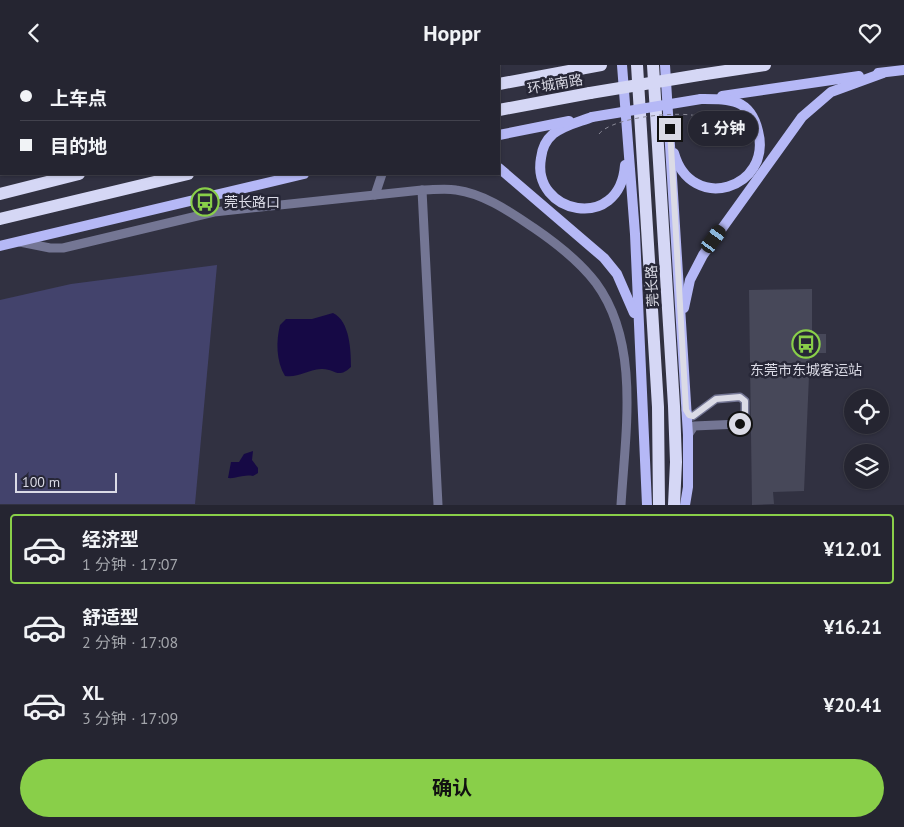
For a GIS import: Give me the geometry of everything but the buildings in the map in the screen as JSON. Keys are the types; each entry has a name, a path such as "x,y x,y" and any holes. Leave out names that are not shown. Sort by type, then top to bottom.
{"highway":[{"name":"环城南路","path":"500,84 601,65"},
{"name":"莞长路","path":"637,65 658,407 659,505"},
{"name":"莞长路","path":"653,65 674,406 676,462 674,505"},
{"name":"环城南路","path":"500,110 590,93 765,65"},
{"path":"0,194 75,175"},
{"path":"0,219 184,175"}],"main road":[{"path":"622,65 639,333 647,505"},
{"path":"666,65 688,435 688,487 685,505"},
{"path":"500,135 701,99 904,70"},
{"path":"681,329 686,293 695,267 802,117 831,92 883,73"},
{"path":"670,129 677,163 685,175 695,184 721,188 738,183 746,177 758,161 760,153 760,136 753,117 741,103 701,99"},
{"path":"592,117 554,133 548,139 542,154 540,164 543,182 548,191 563,204 584,208 594,207 613,198 622,182 627,134"},
{"path":"500,169 604,258 617,274 631,303 639,333"},
{"path":"0,246 300,175"}],"street":[{"path":"375,195 382,175"},
{"path":"18,241 50,248 62,248 214,212 422,190 456,190 502,207 539,232 568,256 597,284 609,306 623,349 626,408 621,505"},
{"path":"422,190 438,505"},
{"path":"686,410 689,415 693,416 716,399 740,397 745,401 745,418 740,424 694,426 688,435"}],"path":[{"path":"599,134 606,126 617,123 677,113 689,113 701,117"}],"shaded area":[{"path":"217,265 195,504 0,504 0,300 71,284"},
{"path":"333,313 339,317 346,329 350,345 351,367 342,373 321,369 294,376 285,376 280,364 278,351 280,325 286,319 312,319"},
{"path":"253,451 252,460 258,468 258,473 253,476 228,478 231,462 239,462 244,454"}],"place":[{"name":"莞长路口","path":"205,202"},
{"name":"东莞市东城客运站","path":"806,344"}],"route":[{"path":"670,129 686,410 689,415 693,416 700,413 716,399 728,396 740,397 745,401 745,418 740,424"}]}
